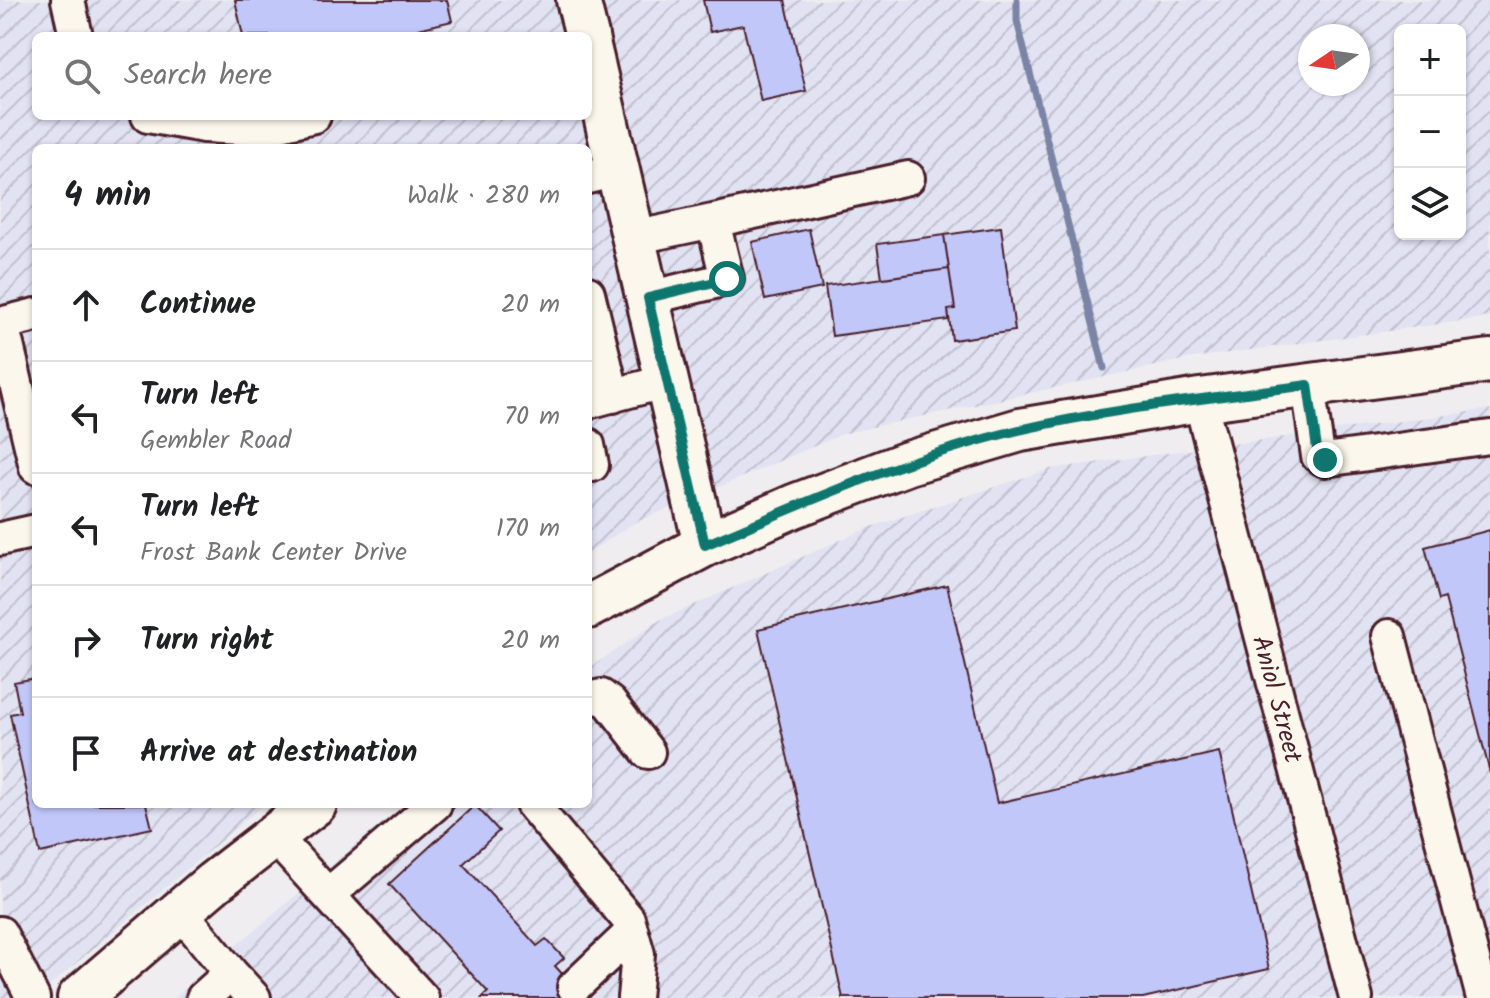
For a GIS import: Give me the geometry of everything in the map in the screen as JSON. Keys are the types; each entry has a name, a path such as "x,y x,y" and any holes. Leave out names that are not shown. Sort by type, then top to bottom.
{"main road":[{"path":"578,0 585,32"},
{"path":"592,76 603,173 633,238 705,545"},
{"path":"592,605 705,545 853,483 1020,430 1200,400 1490,361"},
{"path":"79,998 180,911 310,808"}],"lane":[{"path":"68,0 75,32"},
{"path":"170,120 204,126 260,129 297,120"},
{"path":"633,238 908,178"},
{"path":"648,298 727,279 713,221"},
{"path":"32,316 1,324 12,417 32,459"},
{"path":"592,328 600,399 667,381"},
{"path":"1308,385 1318,456 1325,460 1490,437"},
{"name":"Aniol Street","path":"1200,400 1356,998"},
{"path":"0,539 32,532"},
{"path":"1389,636 1483,998"},
{"path":"592,698 601,696 610,703 648,752"},
{"path":"328,895 430,808"},
{"path":"535,808 628,919 638,954 634,998"},
{"path":"274,836 422,998"},
{"path":"180,911 254,998"},
{"path":"574,987 632,932"},
{"path":"0,933 33,998"},
{"path":"203,998 231,973"}],"shaded area":[{"path":"0,0 1490,0 1490,317 1192,358 845,433 632,524 592,550 592,144 32,144 32,808 259,808 35,998 0,998"},
{"path":"1490,409 1490,998 174,998 400,808 592,808 592,666 660,620 868,528 1050,469"}],"building":[{"path":"235,0 447,0 452,21 418,29 419,32 242,32"},
{"path":"703,0 785,0 806,91 761,101 743,25 710,32"},
{"path":"1001,227 1015,331 952,340 948,310 955,309 944,235"},
{"path":"809,229 822,288 765,300 752,242"},
{"path":"944,235 949,269 882,278 877,244"},
{"path":"949,269 955,309 948,310 949,320 832,336 825,286"},
{"path":"1490,530 1490,773 1445,598 1439,600 1425,547"},
{"path":"947,585 997,803 1219,752 1269,969 1143,998 843,998 758,629"},
{"path":"32,679 32,808 147,808 152,828 40,853 10,714 20,712 14,682"},
{"path":"472,808 478,808 499,831 463,864 537,946 546,939 564,958 555,966 584,998 482,998 488,992 389,884"}],"waterway":[{"path":"1017,0 1017,21 1104,368"}],"route":[{"path":"727,279 648,298 705,545 853,483 908,463 1020,430 1308,385 1318,456 1325,460"}]}
